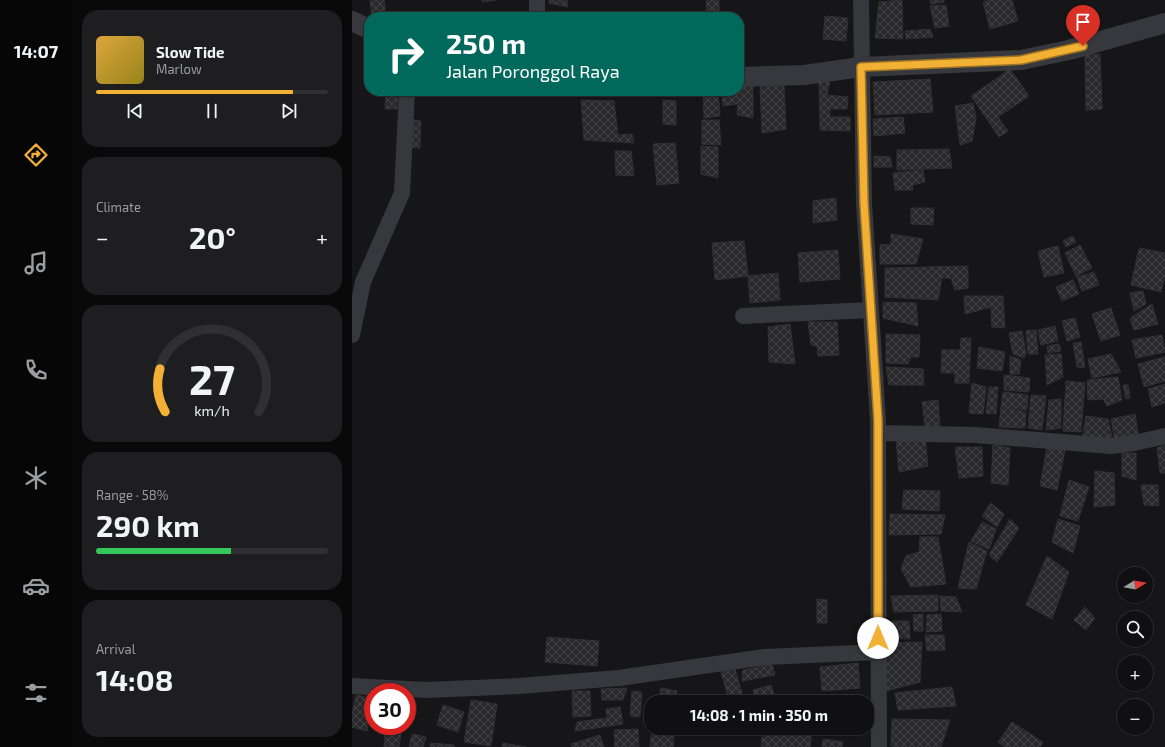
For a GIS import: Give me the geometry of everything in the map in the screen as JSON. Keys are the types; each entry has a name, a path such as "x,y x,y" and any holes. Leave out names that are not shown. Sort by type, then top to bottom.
{"street":[{"path":"537,0 537,12"},
{"path":"861,0 864,203 878,433 879,747"},
{"path":"352,21 364,27"},
{"path":"744,77 804,75 861,67 1021,60 1069,50 1165,23"},
{"path":"352,335 363,282 402,193 406,96"},
{"path":"743,316 871,310"},
{"path":"878,433 975,434 1111,446 1134,443 1165,436"},
{"path":"352,686 426,690 504,687 619,678 765,657 879,652"}],"building":[{"path":"370,0 384,0 385,12 371,12"},
{"path":"482,0 497,0 482,2"},
{"path":"549,0 567,0 568,7 549,3"},
{"path":"706,0 719,0 719,12 707,12"},
{"path":"902,0 903,39 875,38 879,2"},
{"path":"930,0 944,0 944,2 931,4"},
{"path":"989,0 1012,0 1018,21 990,29 983,2"},
{"path":"946,5 949,26 935,28 930,6"},
{"path":"825,16 848,18 846,41 823,39"},
{"path":"930,29 933,37 906,39 905,31"},
{"path":"1100,54 1102,109 1086,110 1085,55"},
{"path":"1010,69 1029,96 998,117 1008,131 999,137 971,96"},
{"path":"930,79 933,112 875,115 873,82"},
{"path":"819,81 830,81 827,95 848,97 847,109 830,109 830,117 850,117 850,131 820,130"},
{"path":"753,83 753,118 737,115 738,104 723,106 722,96 744,96 744,84"},
{"path":"784,86 786,129 762,133 760,87"},
{"path":"386,96 398,96 397,109 385,109"},
{"path":"703,96 718,96 720,116 704,118"},
{"path":"581,100 614,101 618,135 632,134 634,143 584,140"},
{"path":"663,100 676,101 676,125 663,124"},
{"path":"973,103 976,118 972,141 960,145 955,106"},
{"path":"903,117 905,133 874,136 873,119"},
{"path":"409,119 421,121 420,148 408,147"},
{"path":"702,120 719,120 721,145 702,144"},
{"path":"675,143 679,183 657,185 653,144"},
{"path":"701,146 718,147 718,178 701,174"},
{"path":"949,149 952,168 897,170 897,150"},
{"path":"615,151 631,151 634,176 616,175"},
{"path":"874,156 890,157 892,167 874,167"},
{"path":"923,170 925,182 912,185 913,190 895,190 893,173"},
{"path":"836,198 837,220 813,223 813,201"},
{"path":"911,208 934,208 933,225 911,224"},
{"path":"891,234 923,239 916,264 880,264 880,245 891,244"},
{"path":"1073,236 1076,242 1066,247 1063,241"},
{"path":"744,241 748,276 715,280 712,243"},
{"path":"1080,245 1092,268 1076,276 1065,253"},
{"path":"1058,246 1064,273 1044,277 1038,251"},
{"path":"1139,248 1165,253 1165,275 1161,292 1131,285"},
{"path":"838,250 840,279 800,282 798,253"},
{"path":"968,266 968,288 955,290 951,278 942,278 938,300 885,297 885,268"},
{"path":"1094,272 1099,285 1082,291 1077,277"},
{"path":"778,273 780,300 750,303 748,276"},
{"path":"1073,280 1079,294 1062,301 1056,287"},
{"path":"1143,291 1146,304 1134,311 1130,293"},
{"path":"964,296 1003,296 1005,328 992,327 991,307 965,314"},
{"path":"883,302 916,303 918,326 883,318"},
{"path":"1152,304 1158,324 1134,330 1130,318"},
{"path":"1111,308 1120,335 1101,341 1092,314"},
{"path":"1075,318 1080,337 1067,341 1062,321"},
{"path":"808,322 837,322 839,355 818,356 817,346 811,345"},
{"path":"790,324 795,364 769,362 768,327"},
{"path":"1055,326 1058,341 1041,345 1038,330"},
{"path":"1036,330 1038,354 1028,354 1026,331"},
{"path":"1022,331 1026,353 1024,358 1013,354 1009,333"},
{"path":"886,334 920,335 919,357 911,357 908,364 886,363"},
{"path":"1162,335 1165,352 1136,358 1132,340"},
{"path":"961,338 971,338 969,383 955,383 955,373 941,373 942,350 960,350"},
{"path":"1081,342 1085,368 1077,367 1073,343"},
{"path":"1059,344 1061,351 1048,353 1047,346"},
{"path":"979,347 1005,352 1002,371 977,368"},
{"path":"1061,354 1063,377 1047,385 1045,355"},
{"path":"1111,354 1121,372 1092,378 1088,359"},
{"path":"1010,356 1021,360 1019,374 1010,374"},
{"path":"1165,357 1165,381 1144,387 1138,364"},
{"path":"886,367 923,369 924,385 889,385"},
{"path":"1004,375 1030,378 1029,392 1004,390"},
{"path":"1118,377 1122,400 1107,406 1103,399 1088,400 1087,380"},
{"path":"1066,381 1085,383 1081,432 1063,431"},
{"path":"972,383 986,387 983,414 969,413"},
{"path":"1165,384 1165,403 1152,407 1148,389"},
{"path":"1123,385 1128,385 1130,398 1126,399"},
{"path":"989,387 998,387 996,414 986,413"},
{"path":"1003,392 1028,395 1027,410 1001,407"},
{"path":"1031,395 1046,396 1042,430 1028,428"},
{"path":"1061,399 1061,428 1046,430 1049,400"},
{"path":"938,400 940,428 925,427 922,402"},
{"path":"1001,407 1026,412 1025,428 999,427"},
{"path":"1135,414 1139,438 1115,442 1111,419"},
{"path":"1086,416 1108,419 1113,442 1082,441"},
{"path":"925,437 928,466 899,472 896,440"},
{"path":"993,445 1010,448 1008,485 991,483"},
{"path":"1165,445 1165,473 1160,473 1157,448"},
{"path":"955,447 982,447 983,476 959,478"},
{"path":"1047,447 1065,450 1057,490 1040,486"},
{"path":"1122,453 1136,453 1136,480 1122,476"},
{"path":"1095,471 1114,473 1115,505 1094,507"},
{"path":"1069,480 1089,487 1078,521 1060,516"},
{"path":"1141,485 1158,485 1159,506 1144,505"},
{"path":"904,490 940,491 939,511 902,509"},
{"path":"991,503 1004,514 997,527 982,516"},
{"path":"890,514 945,515 941,534 889,535"},
{"path":"1010,519 1019,528 997,562 989,555"},
{"path":"1058,519 1080,526 1073,553 1052,542"},
{"path":"982,522 996,529 989,549 971,541"},
{"path":"920,537 938,537 946,584 911,587 901,569 906,556 919,552"},
{"path":"969,542 987,551 976,589 958,588"},
{"path":"1047,556 1069,572 1052,619 1026,605"},
{"path":"938,595 938,611 894,612 891,596"},
{"path":"940,596 956,597 962,612 941,611"},
{"path":"817,599 827,600 827,623 817,623"},
{"path":"1085,607 1095,618 1086,630 1074,620"},
{"path":"923,614 923,631 914,631 913,615"},
{"path":"941,614 942,631 926,632 927,615"},
{"path":"892,621 909,621 910,639 892,638"},
{"path":"925,635 944,635 945,650 927,651"},
{"path":"547,637 599,641 597,666 545,662"},
{"path":"922,642 920,682 886,691 886,643"},
{"path":"858,663 860,688 822,691 820,667"},
{"path":"772,664 775,675 742,681 743,670"},
{"path":"735,669 742,693 727,695 721,672"},
{"path":"771,685 774,695 754,695 753,690"},
{"path":"952,687 956,706 898,710 895,693"},
{"path":"627,688 623,700 602,700 601,689"},
{"path":"661,688 677,691 676,695 660,695"},
{"path":"572,691 590,691 591,716 573,717"},
{"path":"632,691 642,692 640,717 630,716"},
{"path":"356,695 364,697 364,730 352,727 352,713"},
{"path":"471,700 497,704 491,746 464,742"},
{"path":"443,705 464,712 458,732 437,725"},
{"path":"620,707 623,724 575,731 577,722 607,718 606,709"},
{"path":"892,719 950,720 941,747 902,747 891,746"},
{"path":"1012,722 1043,742 1040,747 1005,747 998,742"},
{"path":"638,729 639,747 615,747 614,730"},
{"path":"385,735 401,735 399,747 384,747"},
{"path":"412,735 426,737 423,747 409,747"},
{"path":"600,735 604,747 572,747 571,744"},
{"path":"651,735 674,736 673,747 650,747"},
{"path":"762,735 811,735 810,747 761,747"},
{"path":"823,739 843,742 842,747 822,747"},
{"path":"431,743 454,745 454,747 430,747"},
{"path":"503,743 526,747 502,747"}],"route":[{"path":"878,638 878,420 864,203 861,67 1021,60 1083,46"}]}
